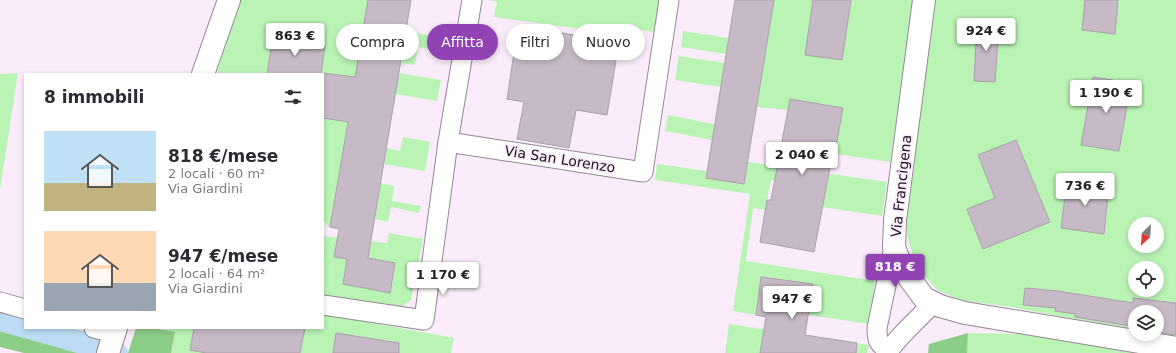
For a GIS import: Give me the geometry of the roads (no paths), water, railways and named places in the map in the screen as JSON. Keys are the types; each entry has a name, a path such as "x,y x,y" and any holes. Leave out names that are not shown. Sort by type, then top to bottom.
{"street":[{"path":"203,73 229,0"},
{"path":"324,305 424,320 448,142 472,0"},
{"name":"Via San Lorenzo","path":"448,142 643,172 669,0"},
{"name":"Via Francigena","path":"924,0 895,220 894,247 902,268 924,298 940,306 965,313 1176,348"},
{"path":"894,247 877,328 877,338 880,345 888,352 901,336 933,303"},
{"path":"0,302 24,309"}],"waterway":[{"path":"0,320 24,327"},
{"path":"33,329 117,353"}]}
